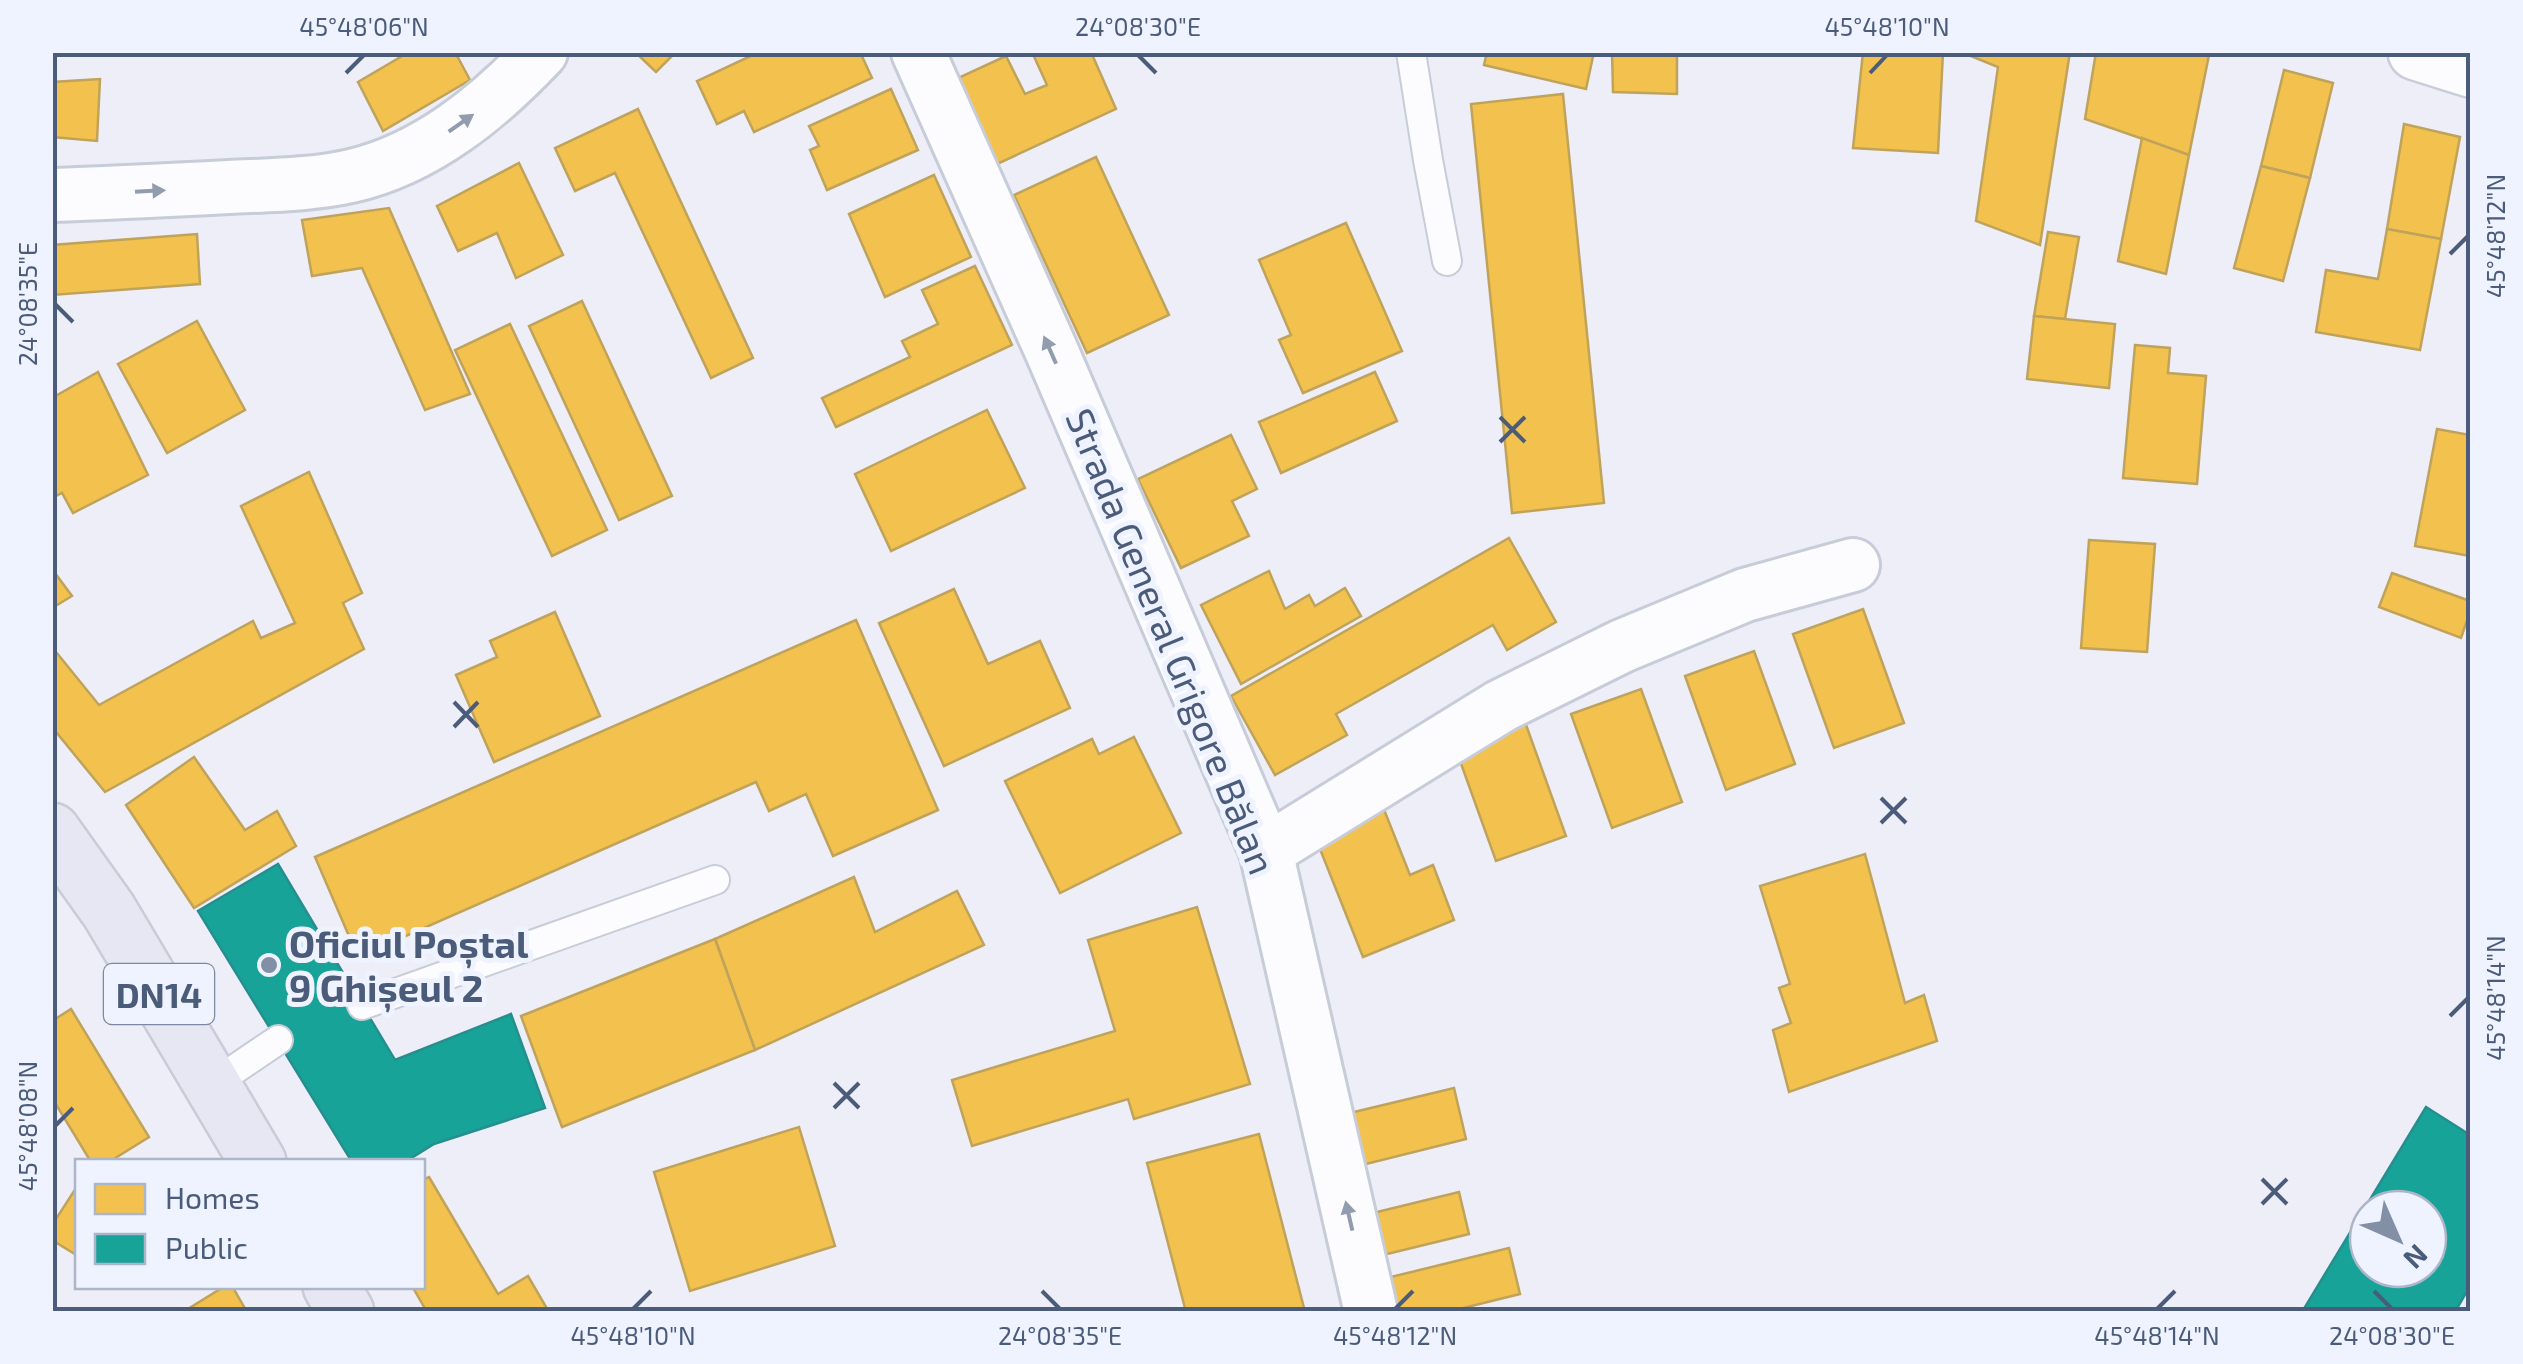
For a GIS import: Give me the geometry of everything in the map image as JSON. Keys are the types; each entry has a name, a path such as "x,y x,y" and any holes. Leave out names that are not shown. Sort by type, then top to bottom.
{"main road":[{"name":"DN14","path":"52,830 109,911 256,1159"},
{"path":"334,1289 346,1312"}],"street":[{"path":"52,196 300,184 352,176 435,141 483,108 541,52"},
{"name":"Strada General Grigore Bălan","path":"918,52 1266,851 1370,1312"},
{"path":"2416,52 2468,63"},
{"path":"1266,851 1500,706 1622,646 1745,595 1853,565"}],"lane":[{"path":"1412,52 1447,261"},
{"path":"362,1005 715,880"},
{"path":"213,1084 278,1040"}],"building: Homes":[{"path":"409,52 455,52 470,80 383,131 358,82"},
{"path":"635,52 676,52 656,72"},
{"path":"759,52 860,52 872,78 754,132 744,111 717,124 697,81"},
{"path":"1032,52 1091,52 1116,109 997,164 958,78 1006,56 1025,94 1047,85"},
{"path":"1487,52 1594,52 1586,89 1484,65"},
{"path":"1612,52 1677,52 1677,94 1613,92"},
{"path":"1863,52 1943,52 1938,153 1853,148"},
{"path":"1961,52 2070,52 2040,245 1976,221 1998,67"},
{"path":"2096,52 2209,55 2189,155 2085,119"},
{"path":"2284,70 2333,83 2310,178 2261,166"},
{"path":"100,79 97,141 52,137 52,82"},
{"path":"891,89 918,150 827,190 810,150 819,146 809,126"},
{"path":"1563,94 1604,503 1512,513 1471,104"},
{"path":"638,109 753,358 711,378 615,173 575,191 555,148"},
{"path":"2404,124 2460,137 2441,239 2387,229"},
{"path":"2142,138 2189,155 2166,274 2118,261"},
{"path":"1096,157 1169,315 1087,353 1014,195"},
{"path":"519,163 563,255 516,278 497,233 458,251 437,206"},
{"path":"2261,166 2310,178 2283,281 2234,268"},
{"path":"934,175 971,257 885,297 849,214"},
{"path":"389,208 470,394 425,410 362,268 312,276 302,220"},
{"path":"1346,223 1402,351 1303,393 1279,340 1291,335 1259,260"},
{"path":"2387,229 2441,239 2420,350 2316,332 2326,270 2378,279"},
{"path":"2048,232 2079,237 2065,319 2034,316"},
{"path":"197,234 200,284 52,295 52,245"},
{"path":"975,266 1012,345 836,427 822,398 910,357 902,341 938,324 922,290"},
{"path":"582,301 672,496 619,520 529,326"},
{"path":"2034,316 2115,324 2109,388 2027,379"},
{"path":"197,321 245,410 167,453 118,364"},
{"path":"510,324 607,530 552,556 455,350"},
{"path":"2135,345 2170,348 2168,373 2206,376 2197,484 2123,478"},
{"path":"98,372 148,475 73,513 62,493 52,498 52,398"},
{"path":"1375,372 1397,421 1281,473 1259,422"},
{"path":"987,410 1025,488 891,551 855,474"},
{"path":"2437,429 2470,435 2470,556 2415,546"},
{"path":"1231,435 1257,489 1232,501 1249,536 1181,568 1138,479"},
{"path":"309,472 362,593 343,603 364,649 105,792 52,727 52,647 99,705 253,621 261,638 295,623 241,506"},
{"path":"1509,538 1556,622 1507,650 1493,625 1336,714 1347,735 1275,775 1231,696"},
{"path":"2089,540 2155,544 2147,652 2081,648"},
{"path":"52,569 72,596 52,608"},
{"path":"1269,571 1285,609 1309,595 1315,606 1345,588 1361,616 1241,684 1201,605"},
{"path":"2392,573 2470,601 2461,638 2379,607"},
{"path":"954,589 988,664 1040,641 1070,708 944,766 879,623"},
{"path":"1863,609 1904,723 1834,748 1793,634"},
{"path":"555,612 600,716 494,762 456,675 497,657 490,641"},
{"path":"856,620 938,810 833,856 806,794 769,811 756,782 358,957 315,857"},
{"path":"1754,651 1795,764 1726,790 1685,676"},
{"path":"1641,689 1682,802 1612,828 1571,714"},
{"path":"1525,722 1566,836 1496,861 1455,747"},
{"path":"1134,737 1181,833 1060,893 1005,781 1092,739 1099,754"},
{"path":"194,757 245,830 277,811 296,846 194,908 126,805"},
{"path":"1383,807 1410,875 1433,865 1454,920 1363,957 1314,834"},
{"path":"1865,854 1905,1003 1924,995 1937,1041 1789,1092 1773,1030 1791,1023 1779,988 1790,984 1760,886"},
{"path":"854,877 875,932 957,891 984,945 755,1050 715,939"},
{"path":"1197,907 1250,1084 1134,1119 1128,1099 972,1146 952,1080 1115,1031 1088,940"},
{"path":"715,939 755,1050 562,1127 521,1016"},
{"path":"71,1009 149,1137 114,1159 89,1159 52,1098 52,1021"},
{"path":"1454,1088 1466,1139 1362,1165 1350,1113"},
{"path":"799,1127 835,1246 690,1291 654,1172"},
{"path":"1259,1134 1304,1308 1291,1312 1186,1312 1147,1163"},
{"path":"429,1177 498,1294 528,1276 549,1312 427,1312 414,1289 425,1289 425,1179"},
{"path":"75,1190 75,1254 52,1240 52,1225"},
{"path":"1459,1192 1469,1234 1379,1256 1369,1214"},
{"path":"1509,1248 1520,1294 1447,1312 1395,1312 1387,1278"},
{"path":"220,1289 234,1289 247,1312 183,1312"}],"building: Public":[{"path":"278,864 395,1060 511,1014 545,1108 434,1144 410,1159 350,1159 198,911"},
{"path":"2426,1107 2470,1135 2470,1286 2455,1312 2302,1312 2348,1236 2348,1289 2448,1289 2448,1189 2376,1189"}],"place":[{"name":"Oficiul Poștal 9 Ghișeul 2","path":"269,965"}]}
